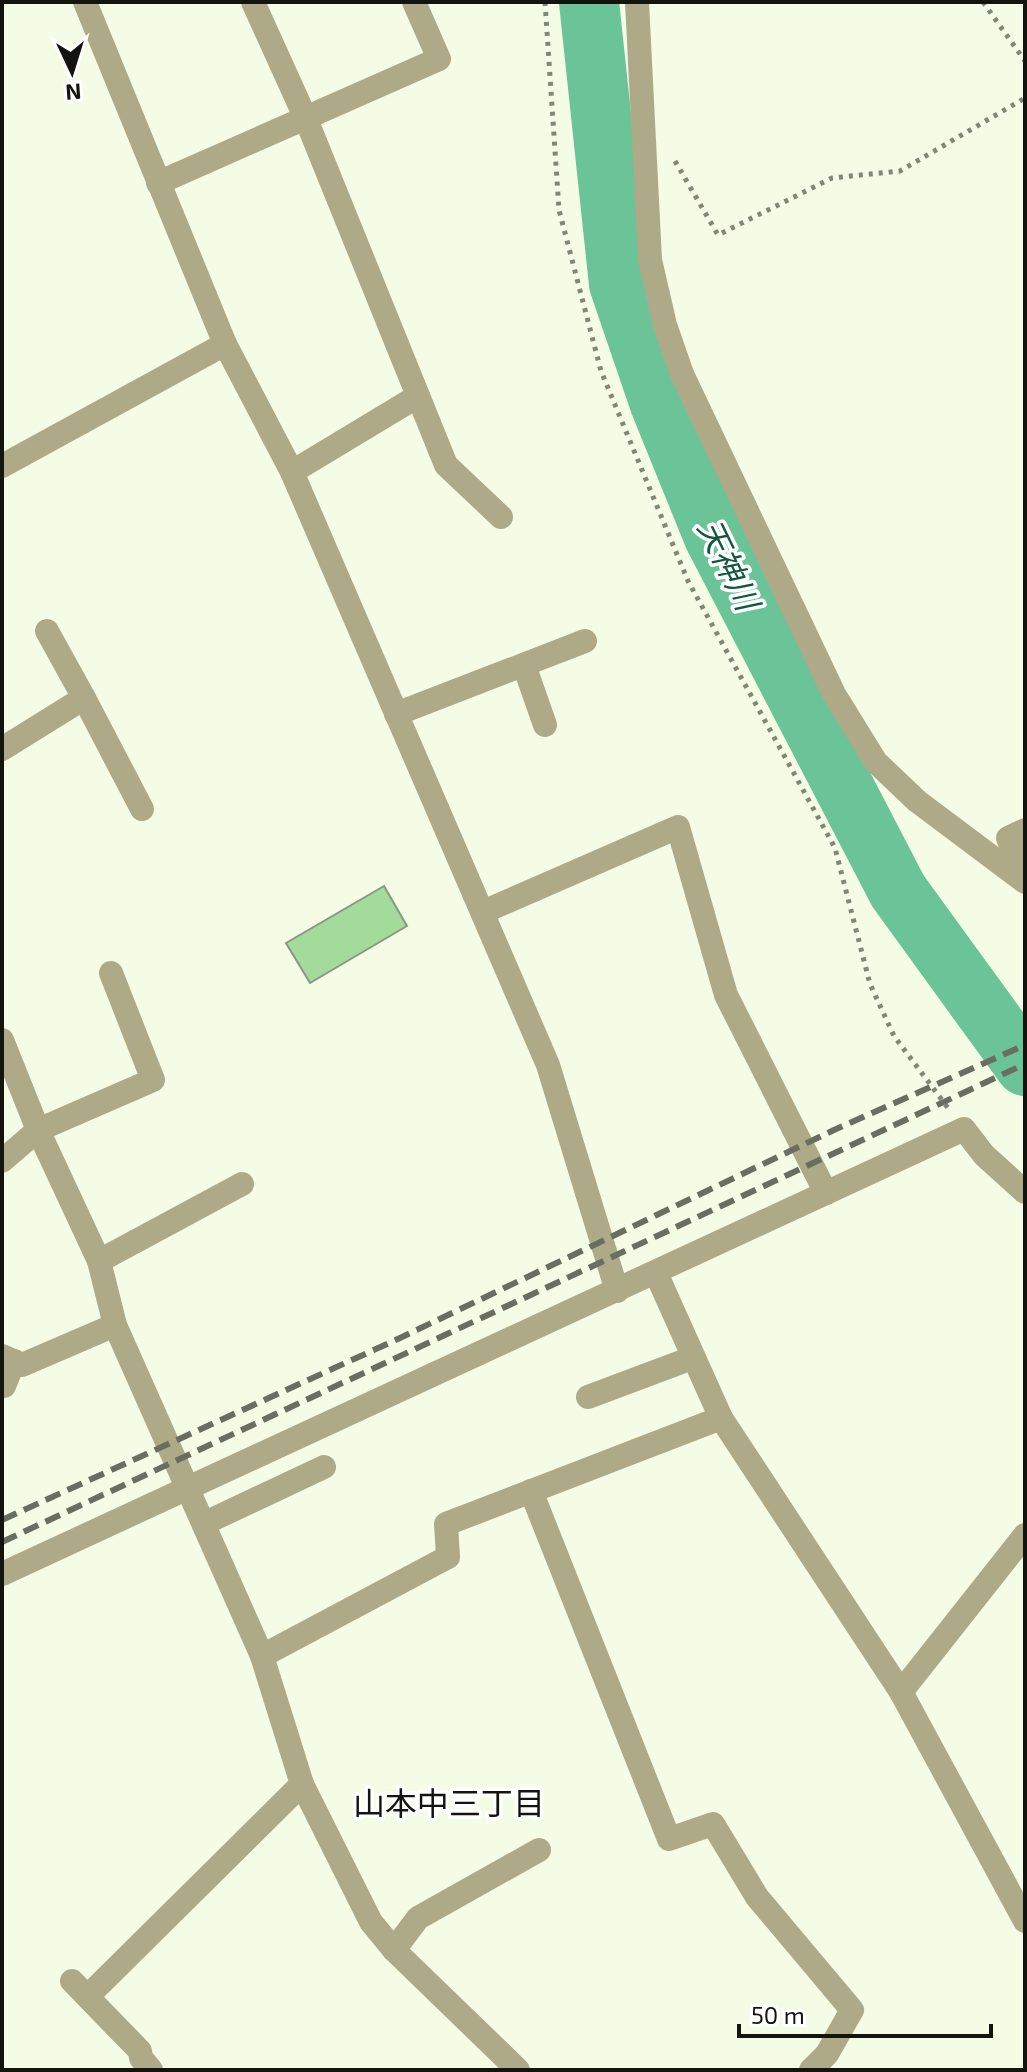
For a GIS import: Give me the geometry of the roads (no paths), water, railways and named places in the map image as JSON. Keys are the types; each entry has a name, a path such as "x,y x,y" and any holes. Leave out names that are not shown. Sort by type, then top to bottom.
{"street":[{"path":"85,2 225,344 292,472 548,1065 617,1291"},
{"path":"253,2 306,119 446,465 501,517"},
{"path":"158,183 439,59 414,2"},
{"path":"637,2 650,260 665,325 682,374 834,694 876,762 917,801 1025,880"},
{"path":"2,466 225,344"},
{"path":"292,472 418,396"},
{"path":"47,631 142,809"},
{"path":"396,714 585,641"},
{"path":"524,665 545,725"},
{"path":"2,749 84,698"},
{"path":"483,912 678,827 726,995 826,1193"},
{"path":"1025,830 1008,838 1025,880"},
{"path":"2,1161 38,1130 153,1080 111,973"},
{"path":"3,1046 99,1261 115,1325 262,1656 302,1784 371,1922 394,1950 518,2070"},
{"path":"2,1574 964,1129 984,1155 1025,1192"},
{"path":"99,1261 242,1184"},
{"path":"656,1273 721,1418 901,1692 1025,1921"},
{"path":"4,1386 8,1358 22,1365 115,1325"},
{"path":"588,1397 692,1358"},
{"path":"262,1656 448,1557 446,1524 721,1418"},
{"path":"205,1523 324,1467"},
{"path":"531,1491 669,1839 713,1824 757,1897 852,2010 827,2054 811,2070"},
{"path":"901,1692 1022,1543"},
{"path":"151,2070 141,2058 140,2051 80,1988 302,1784"},
{"path":"394,1950 418,1918 539,1850"}],"waterway":[{"name":"天神川","path":"589,2 619,284 660,404 714,537 898,891 1025,1066"}],"railway":[{"path":"2,1520 400,1338 834,1130 1025,1045"},
{"path":"2,1542 1025,1064"}],"district":[{"name":"山本中三丁目","path":"449,1802"}]}
